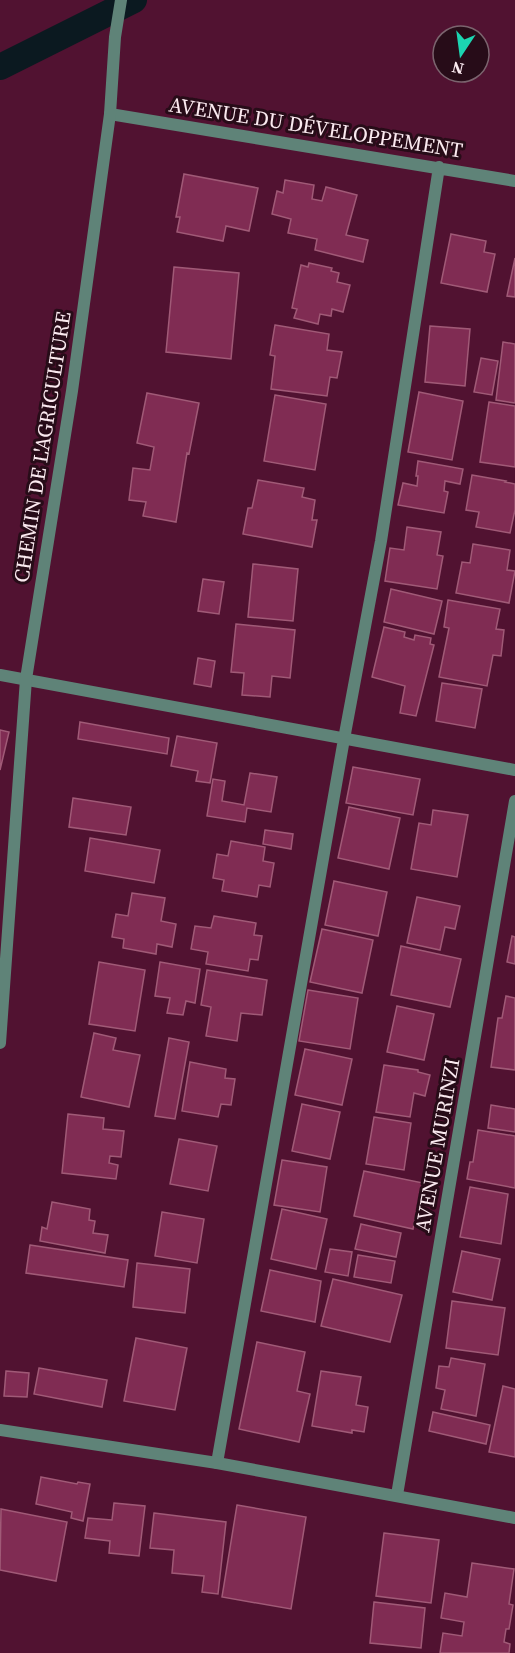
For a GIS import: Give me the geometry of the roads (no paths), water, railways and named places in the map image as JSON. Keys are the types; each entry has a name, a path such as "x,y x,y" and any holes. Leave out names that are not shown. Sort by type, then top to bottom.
{"street":[{"name":"CHEMIN DE L'AGRICULTURE","path":"0,1043 26,679 72,391 110,114 115,37 121,0"},
{"name":"AVENUE DU DÉVELOPPEMENT","path":"110,114 515,180"},
{"path":"217,1463 381,541 439,166"},
{"path":"0,675 515,770"},
{"name":"AVENUE MURINZI","path":"397,1495 515,801"},
{"path":"0,1430 217,1463 515,1518"}],"waterway":[{"path":"0,67 134,0"}]}
